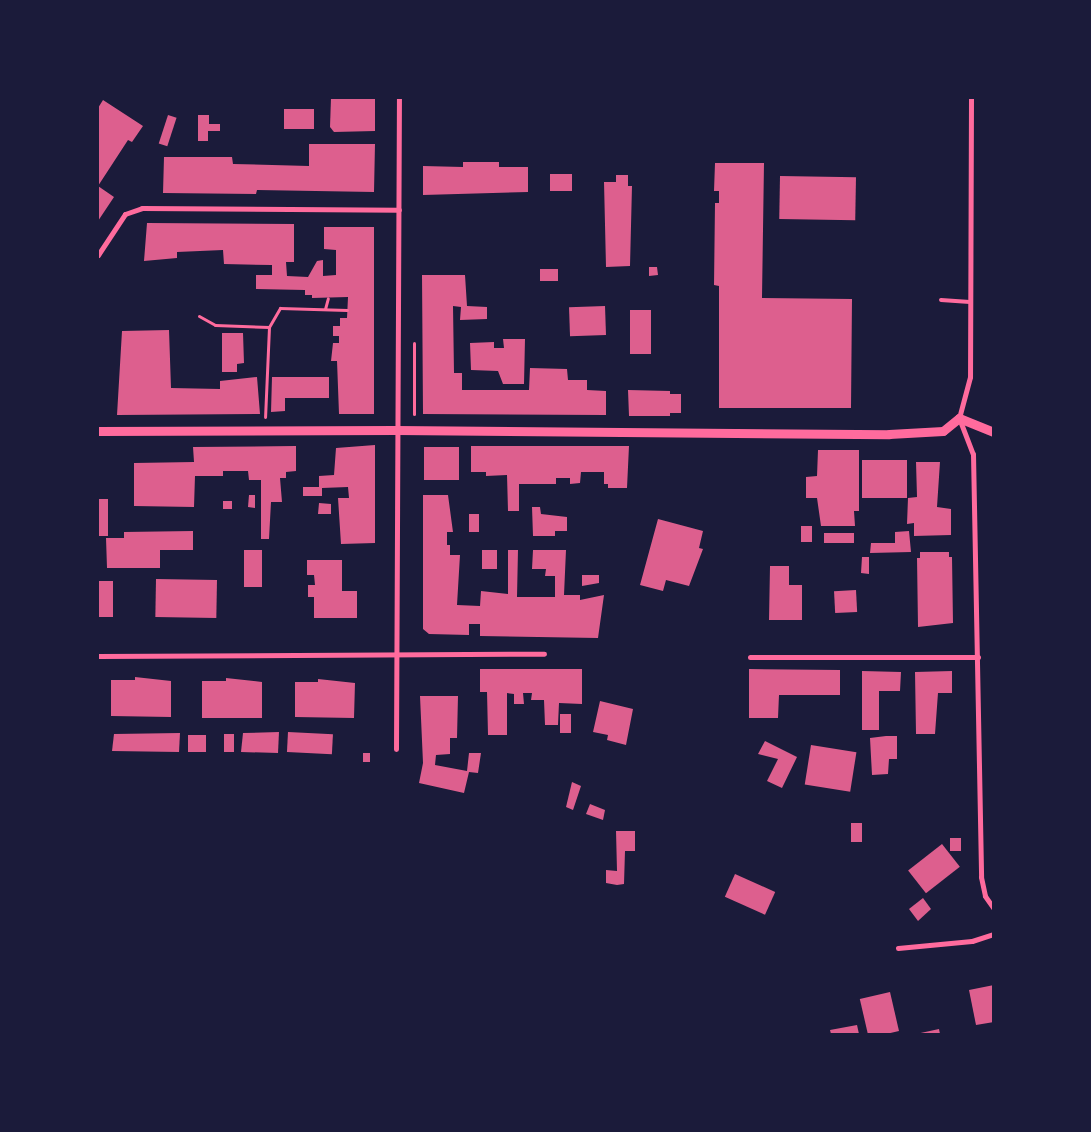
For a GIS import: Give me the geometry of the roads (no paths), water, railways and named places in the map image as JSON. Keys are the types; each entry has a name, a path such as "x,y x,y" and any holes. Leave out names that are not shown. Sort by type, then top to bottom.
{"street":[{"path":"396,749 399,98"},
{"path":"98,431 396,430 889,434 943,431 959,418 970,377 971,98"},
{"path":"98,255 125,214 142,208 399,210"},
{"path":"959,418 994,432"},
{"path":"959,418 974,454 981,877 985,896 994,909"},
{"path":"98,656 396,653 544,654"},
{"path":"750,657 978,657"},
{"path":"898,948 972,941 994,934"}],"lane":[{"path":"941,300 970,302"}]}
